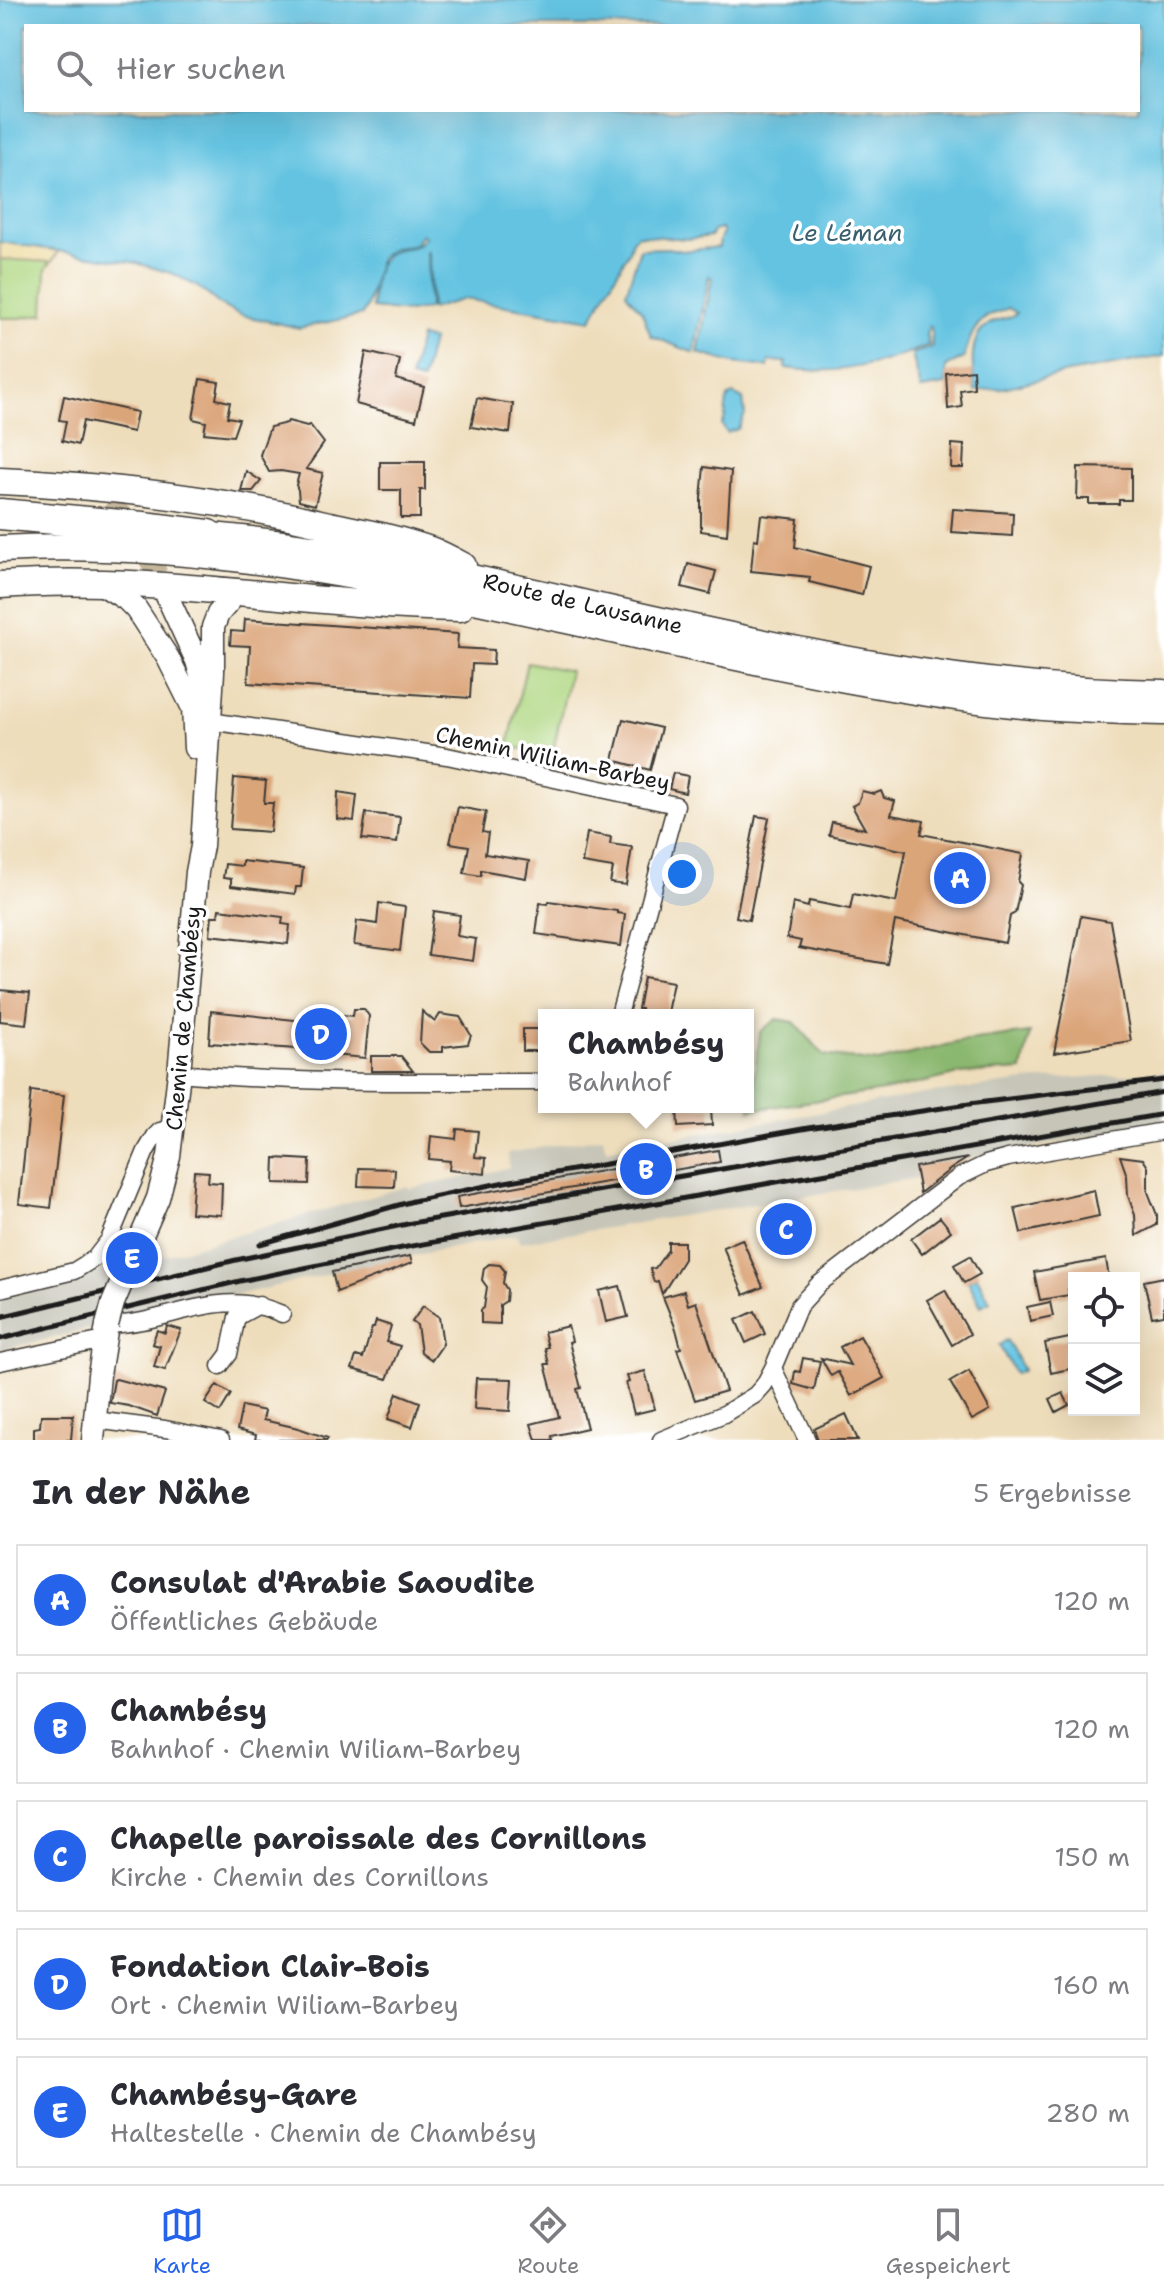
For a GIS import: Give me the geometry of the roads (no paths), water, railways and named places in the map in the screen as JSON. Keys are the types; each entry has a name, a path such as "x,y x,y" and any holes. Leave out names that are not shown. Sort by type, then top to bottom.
{"highway":[{"path":"0,514 208,535"}],"main road":[{"path":"0,481 113,488 290,515 431,550 507,596"},
{"name":"Route de Lausanne","path":"0,529 97,529 208,535 337,552 807,671 914,690 1043,707 1164,712"},
{"name":"Route de Lausanne","path":"0,549 118,549 251,560 390,581 474,598 507,596 903,669 1038,687 1164,693"},
{"path":"0,585 150,584 383,606 507,596"}],"street":[{"path":"0,493 88,498 107,503"},
{"path":"100,583 126,599 142,616 193,708 196,740 189,845 197,872"},
{"name":"Chemin de Chambésy","path":"94,1430 105,1333 113,1303 161,1189 173,1129 202,846 213,627 218,614 237,592"},
{"path":"167,596 197,661 210,715"},
{"name":"Chemin Wiliam-Barbey","path":"210,715 447,756 676,805 621,1009"},
{"path":"179,1073 421,1084 538,1082"},
{"path":"0,1289 74,1271 95,1258 109,1240 155,1136 160,1131 173,1129"},
{"path":"661,1440 743,1405 755,1395 773,1368 799,1306 819,1284 959,1177 1008,1158 1164,1131"},
{"path":"0,1362 211,1304 261,1305 282,1314"},
{"path":"220,1366 229,1354 237,1317 261,1305"},
{"path":"773,1368 807,1440"},
{"path":"94,1430 165,1429 221,1440"}],"water":[{"name":"Le Léman","path":"0,0 1164,0 1164,356 975,391 973,355 977,338 992,323 1017,313 1008,308 979,323 964,358 946,367 946,385 921,389 912,354 932,347 929,325 926,334 929,345 858,367 804,370 785,368 786,362 769,361 768,367 733,363 698,353 712,278 709,276 694,353 651,336 642,312 626,293 640,249 682,251 719,247 723,233 721,229 713,231 711,236 687,239 638,235 632,240 591,320 464,299 431,309 429,252 429,309 408,312 372,308 376,274 383,259 396,250 418,244 425,237 422,234 414,245 393,248 380,258 362,315 299,328 241,315 223,307 198,287 174,274 137,263 0,242"},
{"path":"420,337 432,340 422,381 410,378"},
{"path":"733,394 743,399 745,414 738,429 727,433 722,425 729,396"},
{"path":"977,1276 990,1301 981,1306 968,1281"},
{"path":"1007,1340 1023,1370 1015,1374 999,1345"}],"tunnel":[{"path":"107,503 135,533 167,596"}],"railway":[{"path":"260,1244 413,1201 505,1182 808,1128 1164,1080"},
{"path":"0,1317 236,1260 412,1223 1164,1092"},
{"path":"0,1339 240,1281 412,1246 1164,1114"}],"place":[{"name":"Consulat d'Arabie Saoudite","path":"960,878"},
{"name":"Fondation Clair-Bois","path":"321,1034"},
{"name":"Chambésy","path":"646,1169"},
{"name":"Chapelle paroissale des Cornillons","path":"786,1229"},
{"name":"Chambésy-Gare","path":"132,1258"}]}
